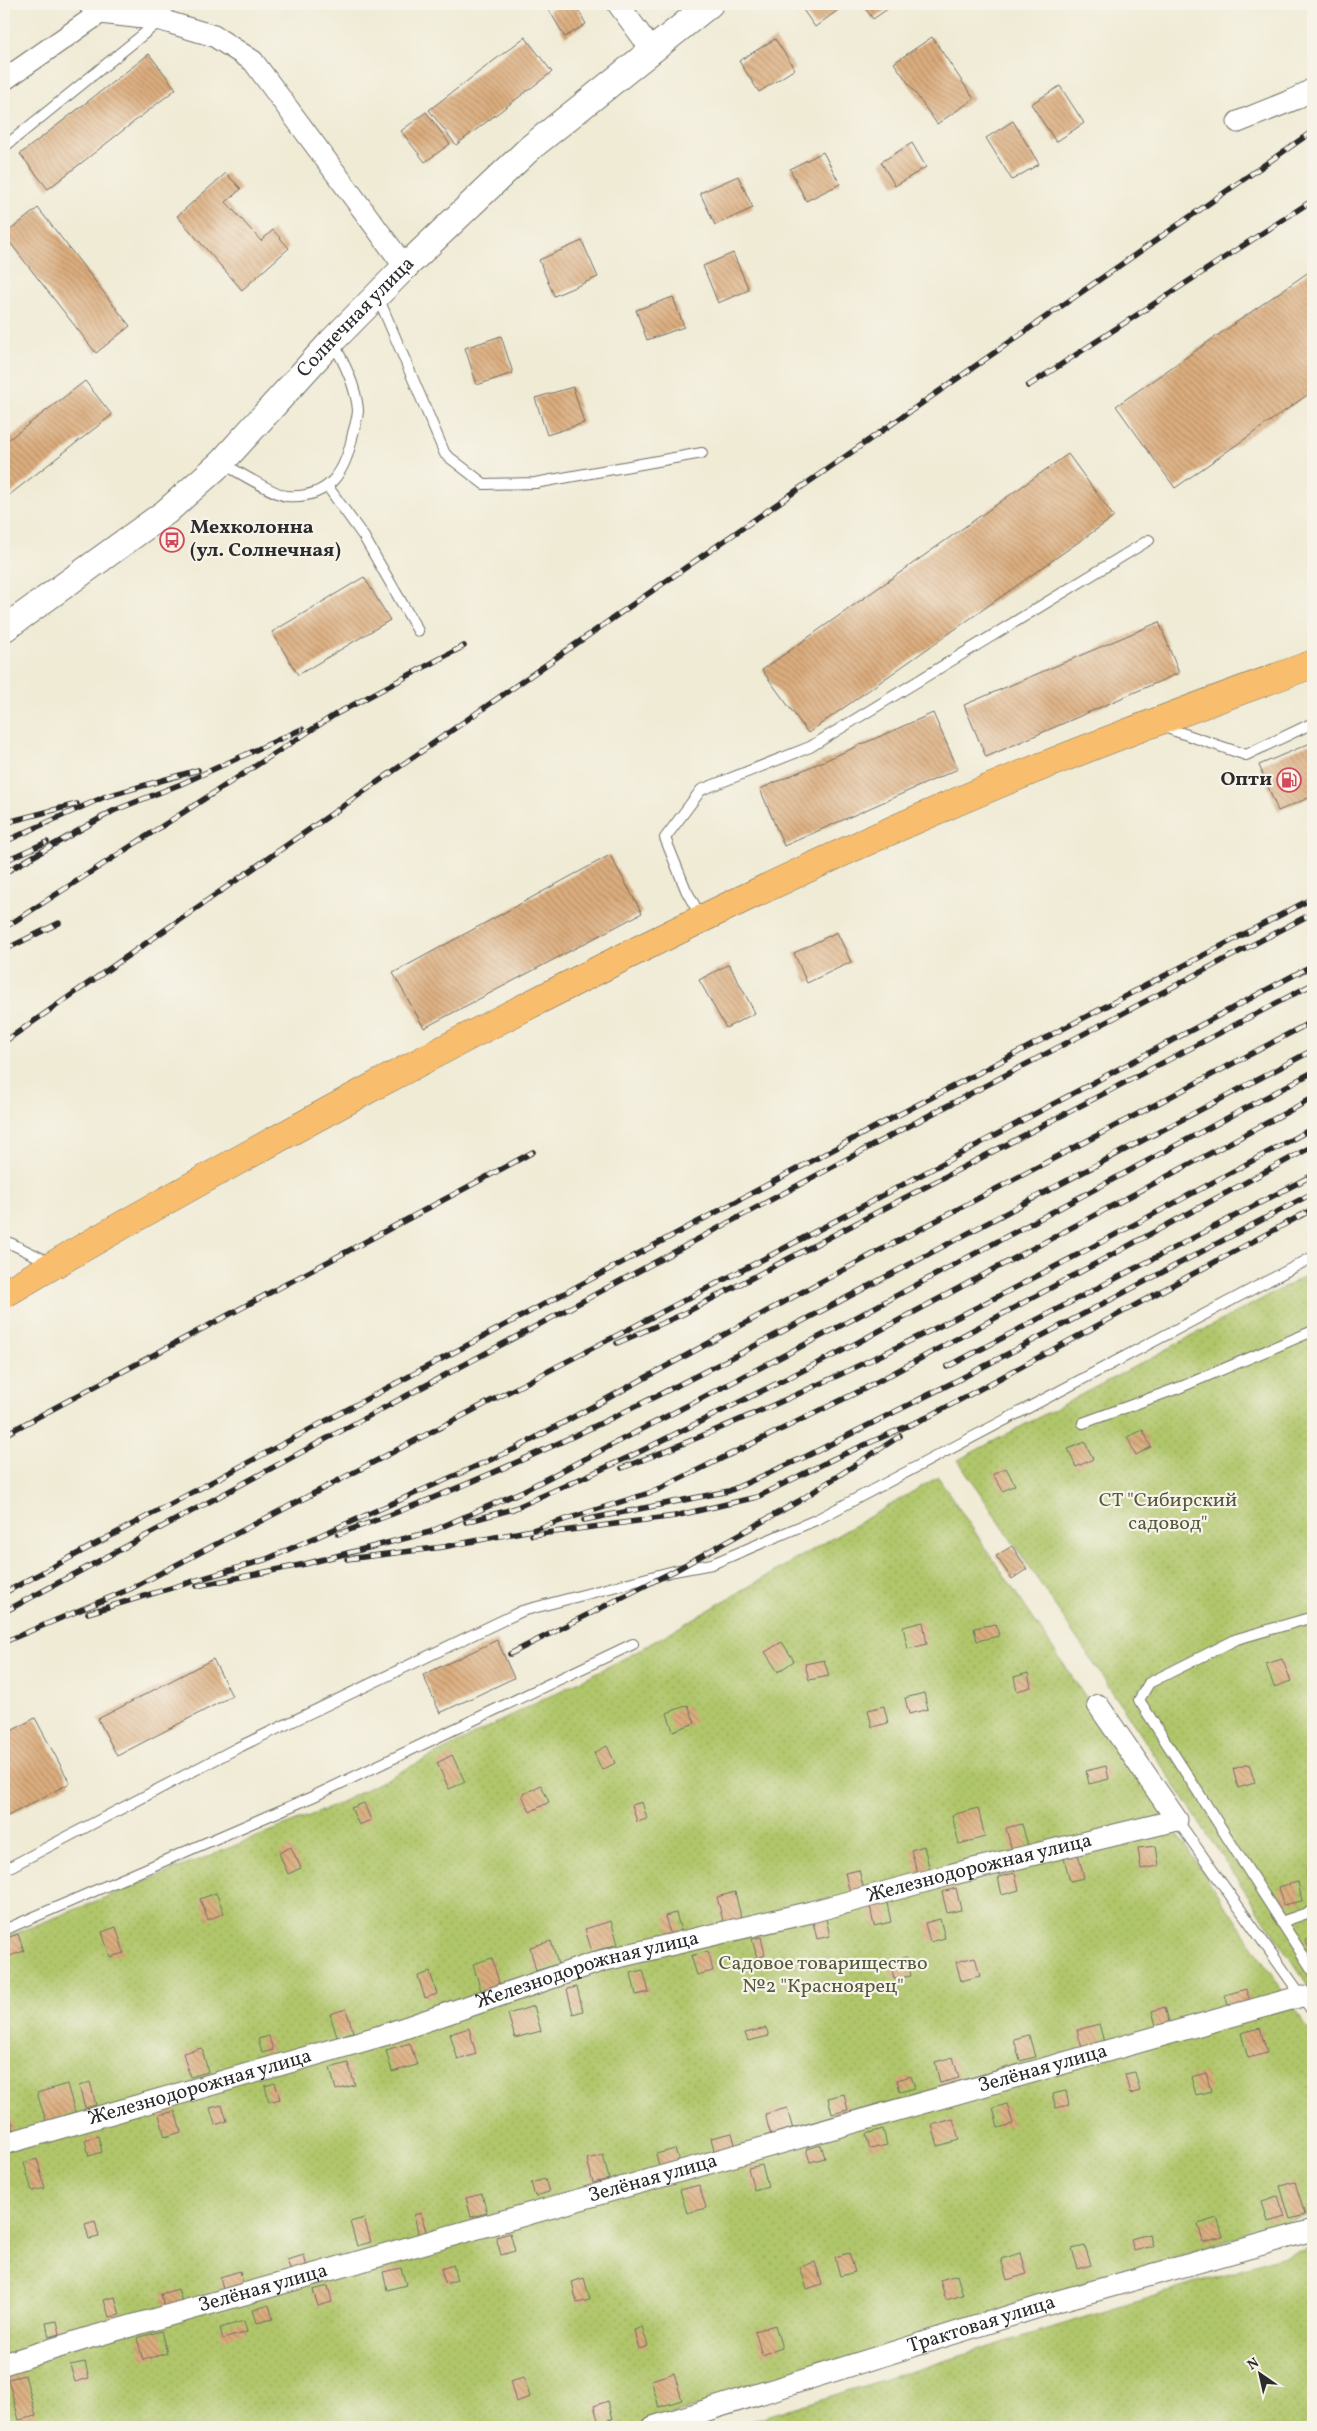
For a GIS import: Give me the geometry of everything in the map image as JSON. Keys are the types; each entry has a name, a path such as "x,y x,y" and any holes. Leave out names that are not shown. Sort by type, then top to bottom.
{"highway":[{"path":"4,1294 216,1172 466,1037 701,918 938,810 1150,723 1313,664"}],"street":[{"path":"618,4 651,49"},
{"name":"Солнечная улица","path":"4,628 166,512 221,463 332,341 405,266 530,148 651,49 710,4"},
{"path":"4,80 95,9 165,12 214,36 253,61 405,266"},
{"path":"1238,122 1295,99 1313,89"},
{"path":"1098,1704 1177,1820"},
{"name":"Железнодорожная улица","path":"4,2144 384,2035 602,1961 811,1912 948,1875 1177,1820"},
{"name":"Зелёная улица","path":"4,2364 88,2338 871,2116 1308,2004"},
{"name":"Трактовая улица","path":"653,2427 1058,2301 1313,2230"}],"lane":[{"path":"4,147 165,12"},
{"path":"377,296 446,454 484,484 535,483 702,453"},
{"path":"221,463 285,496 310,495 328,487 340,472 351,443 358,411 348,372 332,341"},
{"path":"328,487 364,537 418,631"},
{"path":"701,918 686,890 665,838 701,790 810,746 1149,540"},
{"path":"1150,723 1246,755 1313,723"},
{"path":"4,1247 10,1244 54,1264"},
{"path":"4,1870 237,1748 522,1611 674,1571 712,1564 818,1519 1313,1257"},
{"path":"1083,1423 1181,1387 1313,1331"},
{"path":"1313,1617 1237,1639 1150,1683 1140,1700 1313,1971"},
{"path":"4,1930 312,1797 633,1644"},
{"path":"1177,1820 1308,2004"},
{"path":"1280,1922 1313,1911"}],"green space":[{"name":"СТ \"Сибирский садовод\"","path":"1313,1272 1313,1993 958,1460"},
{"name":"Садовое товарищество №2 \"Красноярец\"","path":"938,1477 1313,2036 1313,2214 633,2427 4,2427 4,1938 329,1808 631,1655"},
{"path":"1313,2247 1313,2427 731,2427"}],"building":[{"path":"561,4 575,4 586,24 565,37 549,10"},
{"path":"799,4 840,4 842,7 815,27"},
{"path":"862,4 895,4 873,19"},
{"path":"525,37 552,72 456,145 429,110"},
{"path":"932,37 974,99 937,124 894,63"},
{"path":"775,39 795,69 759,92 739,61"},
{"path":"149,54 176,89 48,189 20,154"},
{"path":"1060,86 1084,123 1056,142 1031,104"},
{"path":"426,112 450,144 425,162 401,131"},
{"path":"1013,121 1039,164 1012,180 986,138"},
{"path":"912,143 926,167 895,186 881,162"},
{"path":"823,152 840,184 806,201 790,169"},
{"path":"226,173 241,189 226,202 261,241 273,230 289,248 242,290 177,216"},
{"path":"738,176 753,208 715,225 700,193"},
{"path":"38,208 130,326 96,353 4,235"},
{"path":"582,241 598,277 554,296 539,260"},
{"path":"733,253 749,290 718,303 703,266"},
{"path":"1313,269 1313,391 1175,488 1116,406"},
{"path":"673,297 684,327 647,340 636,310"},
{"path":"501,336 513,373 477,385 465,348"},
{"path":"85,381 112,415 4,499 4,443"},
{"path":"573,387 584,423 547,435 535,398"},
{"path":"1068,454 1114,517 808,733 762,670"},
{"path":"364,577 390,620 298,675 272,632"},
{"path":"1159,622 1179,673 986,757 964,705"},
{"path":"933,713 958,769 784,846 760,789"},
{"name":"Опти","path":"1313,742 1313,796 1278,811 1259,765"},
{"path":"610,855 642,913 424,1028 393,973"},
{"path":"837,932 851,962 807,983 794,953"},
{"path":"729,964 755,1013 726,1028 699,980"},
{"path":"1143,1430 1151,1447 1136,1455 1127,1437"},
{"path":"1085,1442 1093,1459 1076,1467 1068,1449"},
{"path":"1006,1468 1015,1485 1003,1491 993,1474"},
{"path":"1012,1546 1027,1569 1012,1579 996,1556"},
{"path":"923,1622 927,1644 908,1649 903,1627"},
{"path":"996,1624 999,1636 977,1641 974,1628"},
{"path":"497,1640 514,1678 440,1713 423,1675"},
{"path":"782,1642 794,1661 778,1672 765,1652"},
{"path":"213,1659 232,1696 117,1756 98,1719"},
{"path":"1282,1659 1291,1681 1274,1687 1266,1664"},
{"path":"824,1660 829,1676 809,1680 805,1664"},
{"path":"1028,1673 1031,1687 1017,1691 1014,1677"},
{"path":"924,1693 928,1709 909,1714 905,1698"},
{"path":"688,1705 695,1723 673,1731 667,1713"},
{"path":"884,1706 888,1723 872,1727 868,1710"},
{"path":"35,1718 70,1783 4,1818 4,1735"},
{"path":"607,1746 615,1763 602,1770 594,1753"},
{"path":"452,1755 465,1782 449,1789 437,1763"},
{"path":"1249,1764 1255,1783 1238,1788 1233,1769"},
{"path":"1106,1766 1109,1779 1089,1784 1086,1771"},
{"path":"541,1785 549,1802 530,1812 522,1795"},
{"path":"642,1802 647,1819 637,1822 632,1805"},
{"path":"364,1803 371,1820 359,1825 351,1808"},
{"path":"978,1808 985,1837 959,1844 952,1815"},
{"path":"1022,1824 1028,1846 1012,1851 1006,1828"},
{"path":"924,1846 930,1871 918,1875 911,1850"},
{"path":"1156,1846 1159,1866 1141,1869 1138,1848"},
{"path":"291,1847 301,1868 288,1874 279,1853"},
{"path":"1078,1854 1084,1878 1070,1881 1064,1858"},
{"path":"859,1870 864,1890 850,1893 845,1873"},
{"path":"1015,1873 1019,1890 1002,1895 998,1877"},
{"path":"1298,1882 1302,1901 1283,1905 1278,1887"},
{"path":"956,1888 961,1910 947,1913 942,1892"},
{"path":"735,1892 742,1921 724,1925 717,1897"},
{"path":"216,1893 224,1913 208,1920 200,1899"},
{"path":"887,1903 891,1922 874,1926 870,1906"},
{"path":"676,1913 681,1931 670,1934 665,1916"},
{"path":"826,1919 830,1936 817,1939 813,1922"},
{"path":"940,1919 945,1938 930,1942 925,1923"},
{"path":"611,1921 618,1944 592,1952 585,1929"},
{"path":"116,1927 124,1953 110,1957 102,1932"},
{"path":"18,1934 24,1951 4,1958 4,1939"},
{"path":"1313,1936 1313,1956 1305,1940"},
{"path":"761,1937 765,1955 757,1958 752,1939"},
{"path":"551,1941 558,1964 536,1971 530,1947"},
{"path":"708,1951 713,1971 697,1975 691,1956"},
{"path":"907,1957 911,1976 894,1979 890,1960"},
{"path":"975,1957 980,1976 961,1981 956,1962"},
{"path":"492,1958 500,1986 481,1991 473,1964"},
{"path":"643,1970 649,1992 636,1995 631,1973"},
{"path":"430,1972 437,1994 425,1998 418,1976"},
{"path":"577,1987 583,2011 573,2014 567,1989"},
{"path":"1246,1989 1251,2005 1230,2011 1225,1995"},
{"path":"534,2006 541,2031 515,2038 508,2014"},
{"path":"1165,2007 1170,2025 1157,2029 1152,2011"},
{"path":"346,2009 353,2032 337,2037 330,2014"},
{"path":"1099,2024 1104,2042 1082,2048 1077,2030"},
{"path":"469,2028 476,2054 458,2060 450,2034"},
{"path":"766,2028 769,2036 748,2041 745,2033"},
{"path":"1260,2028 1267,2053 1248,2058 1241,2033"},
{"path":"1029,2035 1035,2057 1020,2061 1014,2039"},
{"path":"269,2036 273,2050 262,2053 258,2039"},
{"path":"410,2043 417,2065 392,2072 386,2050"},
{"path":"202,2048 208,2072 190,2077 183,2053"},
{"path":"953,2057 959,2078 940,2083 935,2062"},
{"path":"348,2063 355,2085 336,2090 330,2068"},
{"path":"1135,2072 1140,2091 1130,2094 1125,2074"},
{"path":"1206,2073 1211,2091 1196,2095 1191,2077"},
{"path":"911,2076 915,2088 900,2092 897,2080"},
{"path":"90,2082 96,2105 85,2108 79,2086"},
{"path":"275,2083 280,2099 269,2102 265,2086"},
{"path":"67,2084 75,2112 46,2121 37,2093"},
{"path":"1066,2091 1069,2105 1056,2108 1052,2094"},
{"path":"844,2094 848,2110 832,2114 828,2098"},
{"path":"1007,2104 1013,2124 998,2128 993,2108"},
{"path":"222,2105 227,2121 215,2125 210,2108"},
{"path":"7,2106 14,2129 4,2132 4,2107"},
{"path":"787,2108 793,2130 771,2136 765,2114"},
{"path":"175,2111 181,2132 165,2137 159,2115"},
{"path":"953,2119 959,2140 938,2146 932,2125"},
{"path":"883,2129 887,2145 870,2149 866,2134"},
{"path":"732,2133 736,2148 715,2154 711,2138"},
{"path":"98,2136 102,2152 89,2156 85,2140"},
{"path":"821,2145 825,2158 810,2162 806,2149"},
{"path":"675,2149 679,2161 659,2166 656,2154"},
{"path":"603,2155 609,2179 593,2183 587,2159"},
{"path":"37,2159 45,2188 32,2191 24,2163"},
{"path":"762,2165 768,2186 754,2190 748,2168"},
{"path":"545,2179 549,2192 535,2196 531,2183"},
{"path":"1295,2182 1305,2215 1290,2219 1280,2186"},
{"path":"699,2185 706,2208 687,2213 680,2190"},
{"path":"482,2194 487,2213 471,2217 466,2198"},
{"path":"1278,2196 1285,2217 1268,2222 1262,2201"},
{"path":"421,2213 427,2235 419,2237 414,2215"},
{"path":"364,2218 371,2242 357,2246 350,2222"},
{"path":"1217,2218 1223,2237 1203,2242 1198,2224"},
{"path":"95,2221 99,2237 89,2239 85,2224"},
{"path":"510,2233 515,2251 501,2255 496,2237"},
{"path":"1149,2234 1153,2246 1134,2251 1131,2239"},
{"path":"1085,2246 1091,2265 1078,2269 1072,2249"},
{"path":"849,2253 855,2272 840,2276 835,2257"},
{"path":"1021,2253 1027,2274 1007,2280 1001,2259"},
{"path":"304,2255 307,2268 291,2272 287,2260"},
{"path":"815,2262 822,2284 807,2289 800,2267"},
{"path":"453,2265 457,2280 445,2284 441,2269"},
{"path":"401,2268 406,2285 387,2290 383,2272"},
{"path":"240,2271 243,2283 223,2289 220,2277"},
{"path":"957,2275 963,2295 946,2300 940,2280"},
{"path":"584,2278 590,2300 577,2303 572,2282"},
{"path":"328,2286 332,2302 318,2306 313,2290"},
{"path":"178,2289 182,2302 164,2307 161,2294"},
{"path":"115,2297 120,2315 109,2317 104,2300"},
{"path":"269,2305 273,2319 257,2323 253,2310"},
{"path":"57,2321 60,2334 49,2337 46,2323"},
{"path":"244,2321 247,2332 223,2339 220,2328"},
{"path":"775,2325 782,2348 762,2355 755,2331"},
{"path":"642,2327 648,2346 639,2349 634,2330"},
{"path":"161,2331 167,2353 143,2360 137,2338"},
{"path":"85,2362 89,2378 75,2382 70,2365"},
{"path":"674,2373 682,2400 659,2407 651,2380"},
{"path":"25,2375 36,2416 19,2420 8,2379"},
{"path":"524,2377 530,2397 516,2402 510,2381"},
{"path":"608,2401 613,2419 599,2423 594,2406"}],"railway":[{"path":"4,1042 1313,131"},
{"path":"1028,386 1313,200"},
{"path":"4,928 336,714 464,646"},
{"path":"4,873 113,811 181,784 302,729"},
{"path":"4,842 104,797 198,770"},
{"path":"4,823 77,804"},
{"path":"4,861 47,842"},
{"path":"4,1593 879,1125 1313,898"},
{"path":"4,1612 890,1136 1313,913"},
{"path":"4,950 59,923"},
{"path":"4,1642 130,1589 777,1252 1313,965"},
{"path":"617,1343 681,1315 1313,984"},
{"path":"88,1613 267,1559 515,1449 815,1285 1313,1021"},
{"path":"338,1534 406,1509 473,1481 539,1452 670,1389 799,1323 1313,1050"},
{"path":"197,1586 305,1564 430,1532 523,1491 827,1333 1313,1072"},
{"path":"466,1522 513,1509 629,1457 838,1353 1313,1098"},
{"path":"622,1468 712,1432 887,1352 1059,1265 1313,1128"},
{"path":"347,1559 443,1547 532,1530 655,1491 864,1389 1313,1146"},
{"path":"4,1435 533,1152"},
{"path":"947,1367 1313,1175"},
{"path":"584,1520 729,1491 807,1456 958,1380 1313,1193"},
{"path":"532,1535 675,1516 757,1497 835,1458 930,1416 1313,1209"},
{"path":"510,1654 674,1571 799,1501 900,1436"}],"place":[{"name":"Мехколонна (ул. Солнечная)","path":"172,540"},
{"name":"Опти","path":"1289,780"}]}
